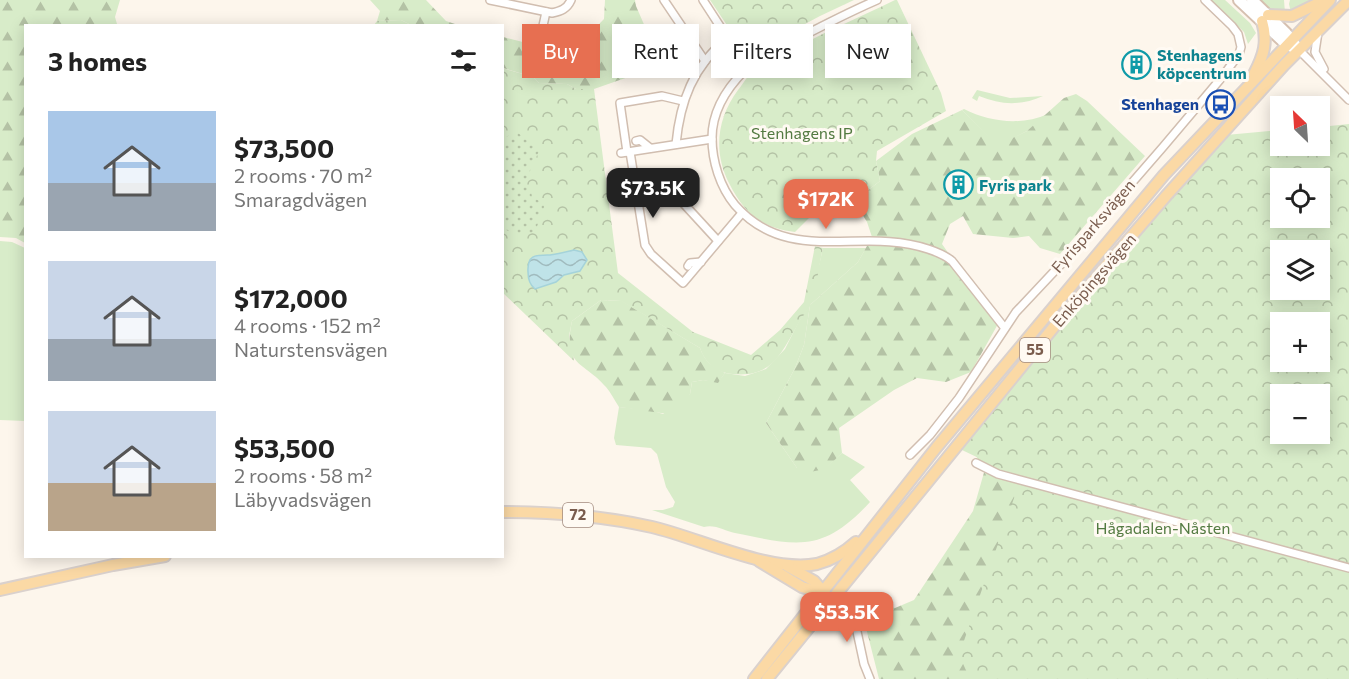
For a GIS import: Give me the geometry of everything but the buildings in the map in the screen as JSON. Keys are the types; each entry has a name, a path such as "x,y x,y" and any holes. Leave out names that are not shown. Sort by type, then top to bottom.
{"main road":[{"path":"1250,84 1265,51 1265,18 1292,16 1325,0"},
{"name":"Enköpingsvägen","path":"822,593 1048,312 1164,175 1330,0"},
{"name":"Enköpingsvägen","path":"832,600 1062,317 1166,196 1299,50 1349,0"},
{"name":"72","path":"504,512 555,512 632,524 686,537 753,558 781,563 814,581 822,593"},
{"path":"781,563 811,564 832,558 849,548 880,519"},
{"path":"0,590 153,558"},
{"name":"72","path":"753,558 802,587 822,593 832,600"},
{"path":"802,587 806,598 806,611"},
{"name":"55","path":"754,679 822,593"},
{"name":"55","path":"767,679 832,600"}],"street":[{"path":"490,0 546,12 561,12 571,0"},
{"path":"664,0 705,61"},
{"path":"703,0 718,24"},
{"path":"813,31 877,0"},
{"name":"Fyrisparksvägen","path":"910,455 930,435 959,398 1004,327 1163,147 1239,54 1238,34 1206,0"},
{"path":"1239,0 1265,18"},
{"path":"1252,0 1265,18 1349,100"},
{"path":"543,24 546,12"},
{"path":"1318,31 1315,52 1334,83"},
{"path":"676,144 683,101 705,61 711,55"},
{"path":"738,78 721,102 713,125 712,139 720,178 732,202 742,213 762,228 788,238 815,242 903,243 919,246 945,256 952,261 1004,327"},
{"path":"683,101 662,96 620,103 626,152 648,250 683,283 742,213"},
{"path":"626,152 712,139"},
{"path":"636,141 640,140 650,148"},
{"path":"684,204 718,241"},
{"path":"688,266 690,263 700,262"},
{"path":"976,463 1009,477 1173,519 1349,568"},
{"path":"832,600 853,613 864,664 870,679"}],"green space":[{"path":"0,0 120,0 115,17 117,24 24,24 24,242 16,238 0,237"},
{"path":"370,0 426,0 446,21 455,24 409,24 401,20 377,21 380,11"},
{"path":"605,0 635,0 644,24 612,24 612,78 625,78 594,89 576,89 567,84 539,83 534,78 600,78 599,24 604,19"},
{"path":"710,0 854,0 805,24 726,24"},
{"name":"Stenhagens IP","path":"897,0 908,24 845,24"},
{"path":"1211,0 1225,0 1250,23 1256,33 1248,44 1244,32"},
{"path":"1259,0 1284,0 1285,13 1272,11"},
{"path":"1290,0 1316,0 1291,13"},
{"path":"401,20 409,24 375,24 377,21"},
{"name":"Stenhagens IP","path":"911,30 941,93 946,111 877,151 876,161 880,181 854,201 833,204 816,211 795,232 763,223 741,203 724,171 719,147 720,135 725,112 747,78 813,78 813,39 825,33 825,78 911,78"},
{"path":"504,37 522,42 522,74 504,68"},
{"path":"504,69 522,74 522,78 534,78 539,83 567,84 576,89 594,89 618,273 693,332 751,355 780,330 804,302 815,246 823,248 810,306 780,355 766,368 757,372 733,374 722,372 708,363 700,348 621,301 601,300 572,321 569,336 574,361 504,294"},
{"path":"977,90 1010,98 1043,96 1019,103 1003,103 979,96 977,101 972,98"},
{"path":"1076,94 1087,101 1145,156 1060,254 1040,248 1029,236 1013,238 973,234 963,216 950,224 942,244 998,324 971,372 946,382 917,378 894,390 839,428 842,453 825,469 805,473 797,468 766,423 795,368 804,345 810,305 858,262 872,237 867,222 854,201 880,181 876,161 912,134 962,110 998,145 1027,131 1064,98"},
{"path":"962,110 984,117 1006,121 1027,120 1048,114 1027,131 998,146"},
{"name":"Hågadalen-Nåsten","path":"1349,124 1349,679 970,679 959,655 1020,481 987,472 966,442 1168,200 1226,135 1270,131 1270,156 1330,156 1330,126"},
{"path":"517,132 539,151 524,184 531,191 532,197 543,203 544,207 535,232 519,236 504,229 504,138"},
{"path":"671,183 672,192 661,196 659,185"},
{"path":"0,241 12,242 24,248 24,421 0,420"},
{"path":"823,248 866,248 858,262 810,305"},
{"path":"601,300 622,301 700,348 710,363 725,373 718,383 703,380 692,382 690,394 678,414 619,407 606,387 577,362 570,347 572,321"},
{"path":"810,305 804,345 795,368 766,423 797,468 825,468 842,453 865,467 850,480 870,502 838,530 824,538 809,542 776,541 716,527 704,527 652,510 673,507 675,502 666,487 657,454 651,448 616,445 614,438 619,407 650,410 663,414 690,394 692,382 703,380 718,382 725,373 745,376 766,369 785,349"},
{"path":"1022,378 1341,679 879,679 863,616 876,603 895,608 914,600 973,511 987,462 962,450"}],"water":[{"path":"574,250 582,252 587,260 580,271 564,275 556,282 535,289 533,287 528,275 528,266 533,257"}],"place":[{"name":"Stenhagens köpcentrum","path":"1136,64"},
{"name":"Stenhagen","path":"1220,104"},
{"name":"Fyris park","path":"958,185"}]}
